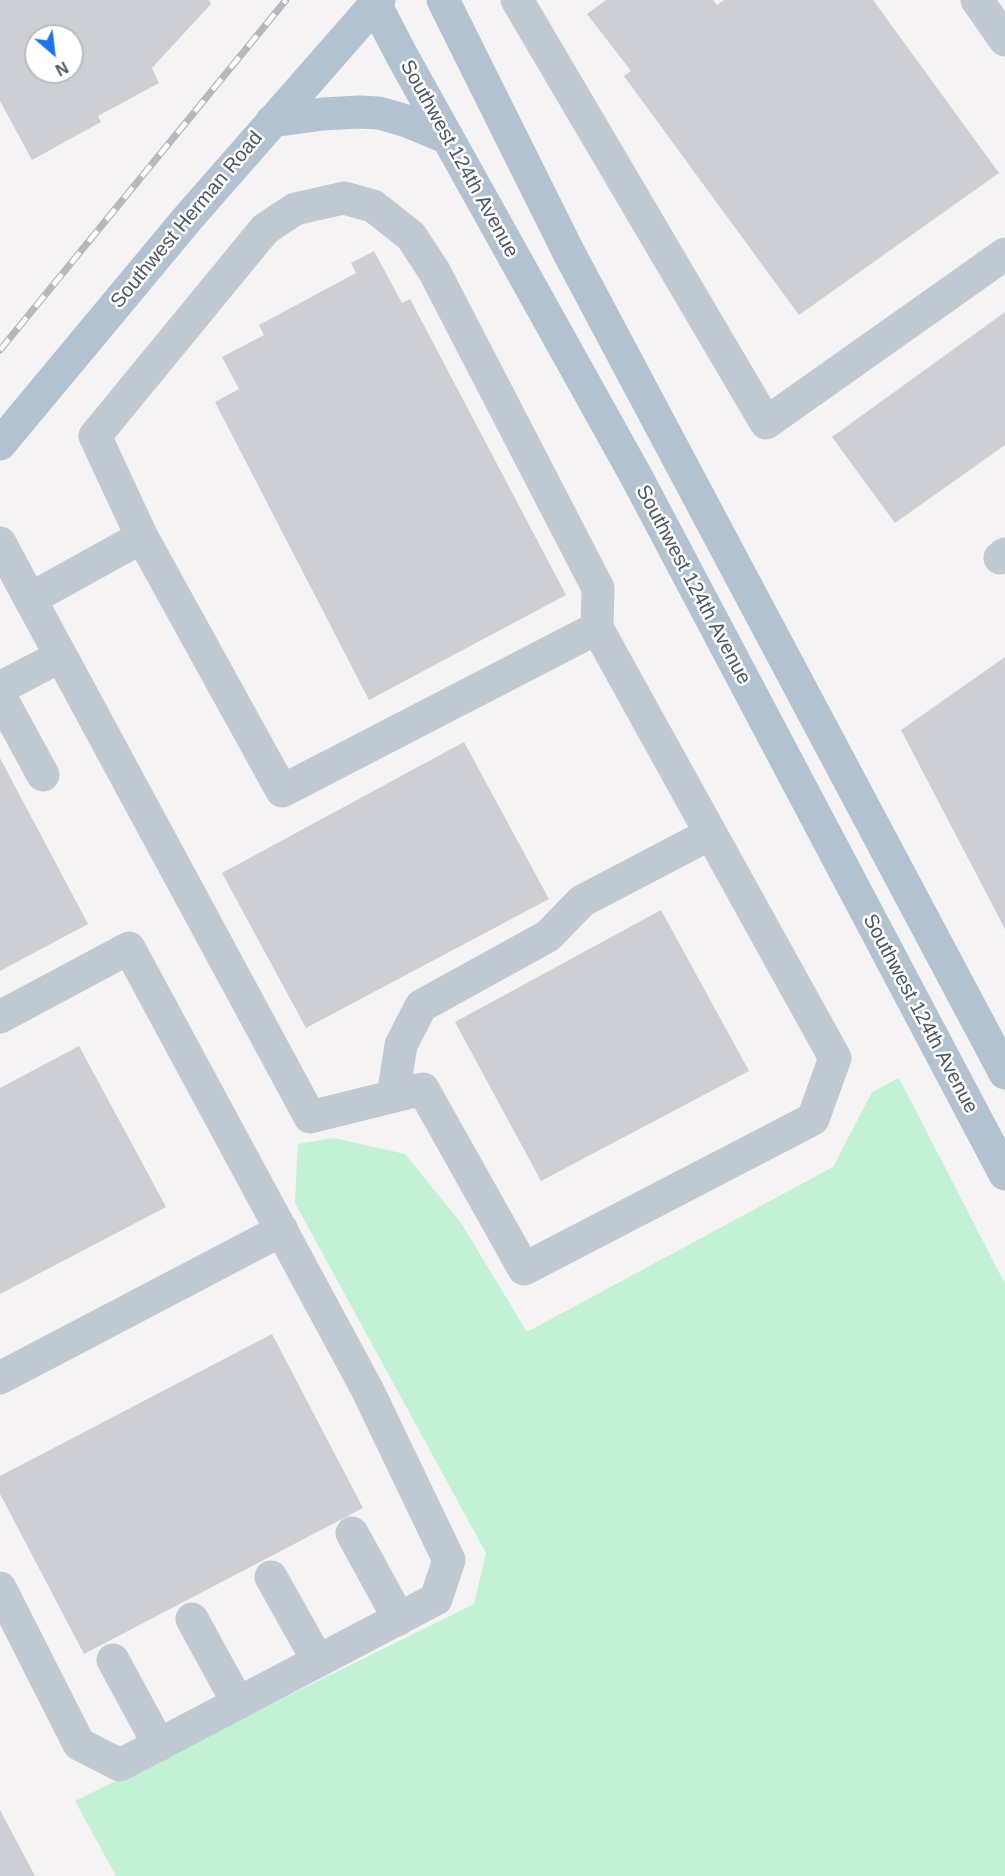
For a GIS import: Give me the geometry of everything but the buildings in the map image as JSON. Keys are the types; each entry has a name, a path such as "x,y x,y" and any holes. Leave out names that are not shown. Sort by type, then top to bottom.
{"main road":[{"path":"443,0 568,253 1005,1073"},
{"name":"Southwest Herman Road","path":"0,444 188,218 376,2"},
{"name":"Southwest 124th Avenue","path":"376,2 448,138 636,476 1005,1174"},
{"path":"272,121 341,113 379,113 407,121 448,138"}],"street":[{"path":"517,0 766,423 1005,254"},
{"path":"977,0 1005,40"},
{"path":"0,543 309,1117 423,1089 524,1269 813,1119 835,1058 597,628 598,588 434,271 411,236 373,206 344,198 295,209 266,229 95,436 142,537 282,791 597,628"},
{"path":"30,599 142,537"},
{"path":"0,688 61,656"},
{"path":"0,696 43,775"},
{"path":"393,1096 401,1045 421,1006 548,936 582,901 710,834"},
{"path":"0,1017 129,948 368,1389 449,1560 436,1599 120,1766 79,1744 0,1588"},
{"path":"0,1378 282,1230"},
{"path":"352,1533 399,1619"},
{"path":"271,1577 318,1661"},
{"path":"192,1619 238,1703"},
{"path":"113,1660 159,1745"}],"green space":[{"path":"899,1078 1005,1284 1005,1876 116,1876 75,1801 474,1604 486,1553 295,1203 298,1144 334,1138 405,1154 461,1223 527,1332 833,1167 872,1092"}],"railway":[{"path":"0,350 286,0"}]}
